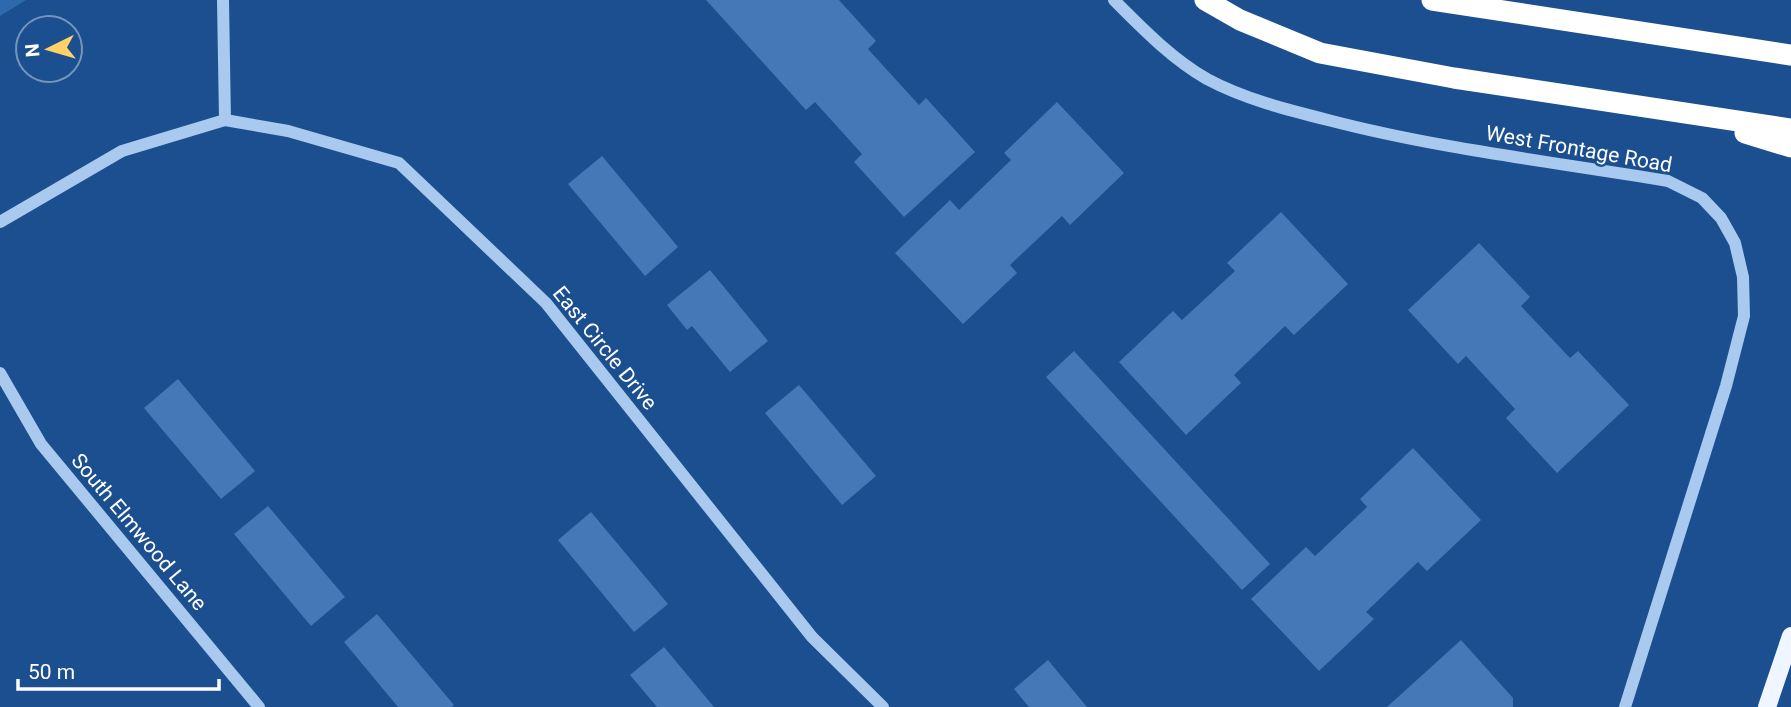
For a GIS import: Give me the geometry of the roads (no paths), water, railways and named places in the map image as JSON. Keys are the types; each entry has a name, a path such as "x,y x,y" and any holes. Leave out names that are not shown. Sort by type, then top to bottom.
{"highway":[{"path":"1205,0 1240,20 1320,53 1454,78 1791,129"},
{"path":"1432,0 1791,55"},
{"path":"1677,112 1791,148"}],"main road":[{"path":"1766,707 1791,636"}],"street":[{"path":"0,222 122,151 225,120 223,0"},
{"name":"West Frontage Road","path":"1114,0 1142,27 1207,79 1250,97 1299,113 1393,137 1668,181 1702,198 1721,218 1735,243 1743,277 1744,316 1726,386 1625,707"},
{"name":"East Circle Drive","path":"225,120 288,131 399,163 546,303 812,637 883,707"},
{"name":"South Elmwood Lane","path":"0,373 41,444 259,707"}]}
